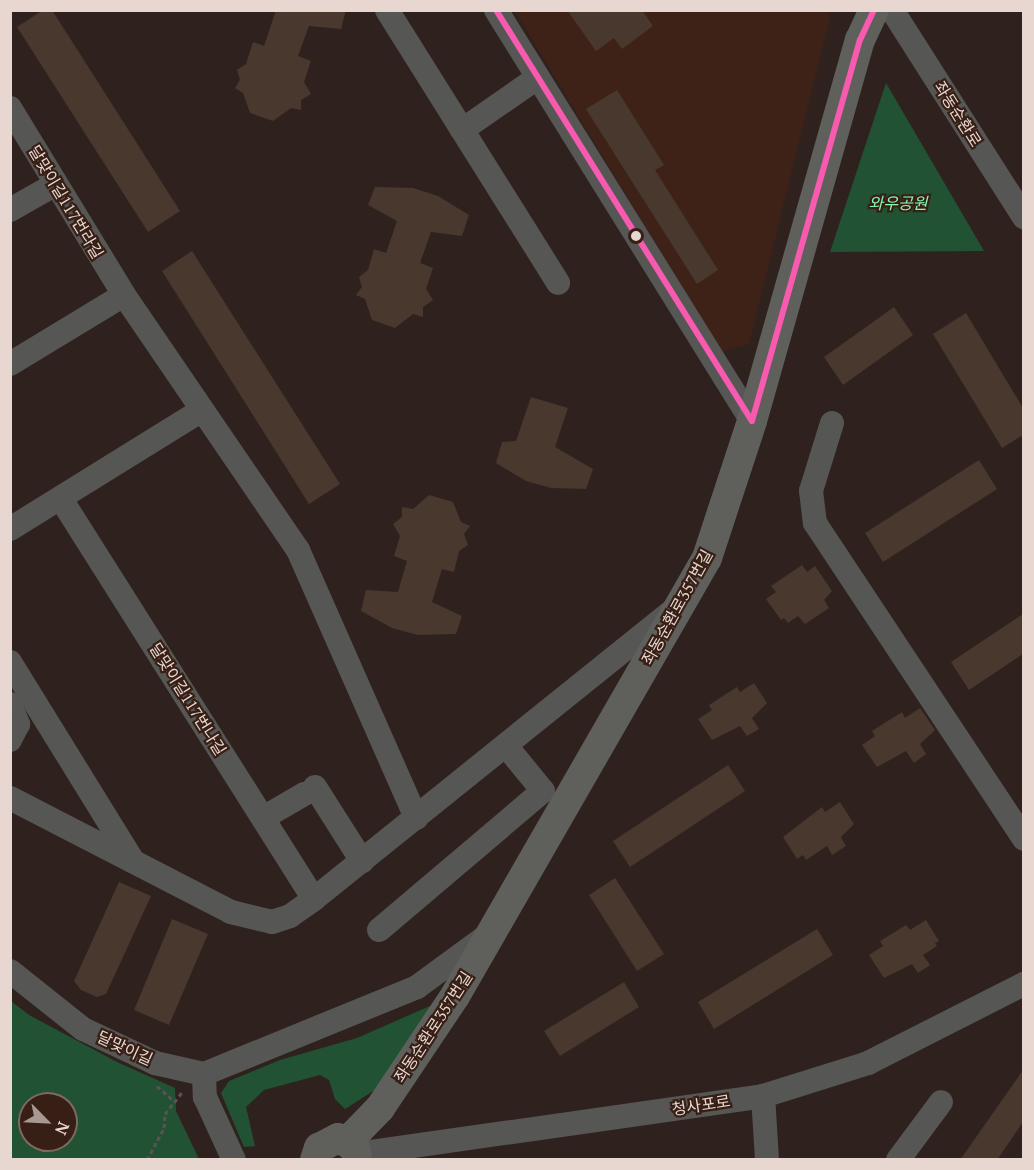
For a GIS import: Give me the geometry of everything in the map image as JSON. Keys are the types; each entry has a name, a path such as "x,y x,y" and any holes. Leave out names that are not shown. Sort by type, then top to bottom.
{"main road":[{"name":"좌동순환로357번길","path":"354,1152 494,931 707,558 752,421 860,40 874,10"},
{"path":"315,1160 319,1148 328,1141 354,1152"}],"street":[{"path":"387,10 558,283"},
{"path":"496,10 752,421"},
{"name":"좌동순환로","path":"892,10 1023,217"},
{"path":"462,130 537,78"},
{"name":"달맞이길117번라길","path":"10,108 54,185 124,295 200,411 298,550 416,818"},
{"path":"10,210 54,185"},
{"path":"10,364 124,295"},
{"path":"14,519 61,499 200,411"},
{"path":"832,423 811,491 815,523 1023,839"},
{"name":"달맞이길117번나길","path":"61,499 314,898"},
{"path":"10,798 249,919 272,922 290,916 362,861 507,747 679,605"},
{"path":"10,662 133,861"},
{"path":"10,704 18,724 10,740"},
{"path":"379,930 543,790 507,747"},
{"path":"263,818 310,790 362,861"},
{"path":"234,1160 197,1087 417,987 494,931"},
{"name":"달맞이길","path":"10,971 84,1029 197,1087"},
{"name":"청사포로","path":"354,1152 762,1096 868,1063 1023,984"},
{"path":"762,1096 767,1160"},
{"path":"898,1160 941,1102"}],"path":[{"path":"157,1086 174,1101"},
{"path":"147,1160 164,1128 165,1114 174,1101 197,1087"}],"shaded area":[{"path":"515,11 827,11 830,17 749,344 721,352"}],"green space":[{"name":"와우공원","path":"886,83 984,251 830,252"},
{"path":"11,1001 29,1015 117,1062 175,1088 176,1111 199,1159 11,1159"},
{"path":"430,1006 428,1016 381,1086 345,1109 335,1099 329,1080 320,1075 264,1090 246,1107 255,1146 244,1147 221,1093 229,1081 280,1060 357,1038"}],"building":[{"path":"43,10 52,10 180,211 148,232 17,27"},
{"path":"276,10 346,10 341,29 309,26 298,56 311,61 304,82 311,94 301,100 301,110 291,108 273,121 250,113 243,93 235,88 240,80 237,70 246,64 253,42 264,46"},
{"path":"567,10 642,10 653,26 622,49 614,38 596,51"},
{"path":"617,90 664,165 655,170 718,270 697,284 586,109"},
{"path":"375,187 413,188 438,196 469,215 462,236 431,232 420,263 433,268 426,289 433,300 423,307 423,317 413,314 395,328 372,320 365,299 356,295 362,287 359,277 368,270 374,249 386,253 397,221 368,205"},
{"path":"192,251 340,484 309,504 162,271"},
{"path":"894,307 913,335 843,385 824,357"},
{"path":"966,313 1023,408 1023,435 1002,448 933,334"},
{"path":"531,397 568,408 555,447 593,469 586,489 551,488 526,481 496,463 502,442 516,441"},
{"path":"979,460 997,489 883,562 865,533"},
{"path":"429,495 453,502 461,522 470,526 464,534 468,545 459,551 454,572 442,569 432,602 462,616 456,634 418,635 392,628 361,611 366,590 398,592 407,561 394,556 400,536 393,524 402,517 402,507 413,509"},
{"path":"802,565 807,572 815,566 832,591 824,600 829,608 805,624 798,616 788,623 784,618 781,620 766,599 776,592 771,586"},
{"path":"1023,614 1023,654 969,690 951,662"},
{"path":"754,683 767,703 752,718 759,729 747,736 740,726 712,740 698,719 712,710 709,705 737,687 740,692"},
{"path":"920,708 935,730 920,744 926,754 914,763 906,751 877,767 862,745 875,736 872,731 902,712 905,718"},
{"path":"728,765 745,791 630,867 613,841"},
{"path":"840,802 854,824 841,837 846,846 832,855 827,846 806,860 803,855 797,859 783,837 822,807 825,812"},
{"path":"615,878 664,954 637,971 589,895"},
{"path":"119,882 151,896 106,994 97,997 81,990 74,981"},
{"path":"172,919 208,934 169,1025 134,1010"},
{"path":"926,920 939,941 935,943 937,946 923,955 930,965 918,973 912,964 884,978 869,955 883,946 880,941 906,925 910,930"},
{"path":"817,929 833,955 714,1029 698,1002"},
{"path":"624,982 639,1007 560,1056 544,1031"},
{"path":"1023,1070 1023,1122 997,1160 960,1160"}],"transit line":[{"path":"496,10 752,421"},
{"path":"752,421 860,40 874,10"}]}
